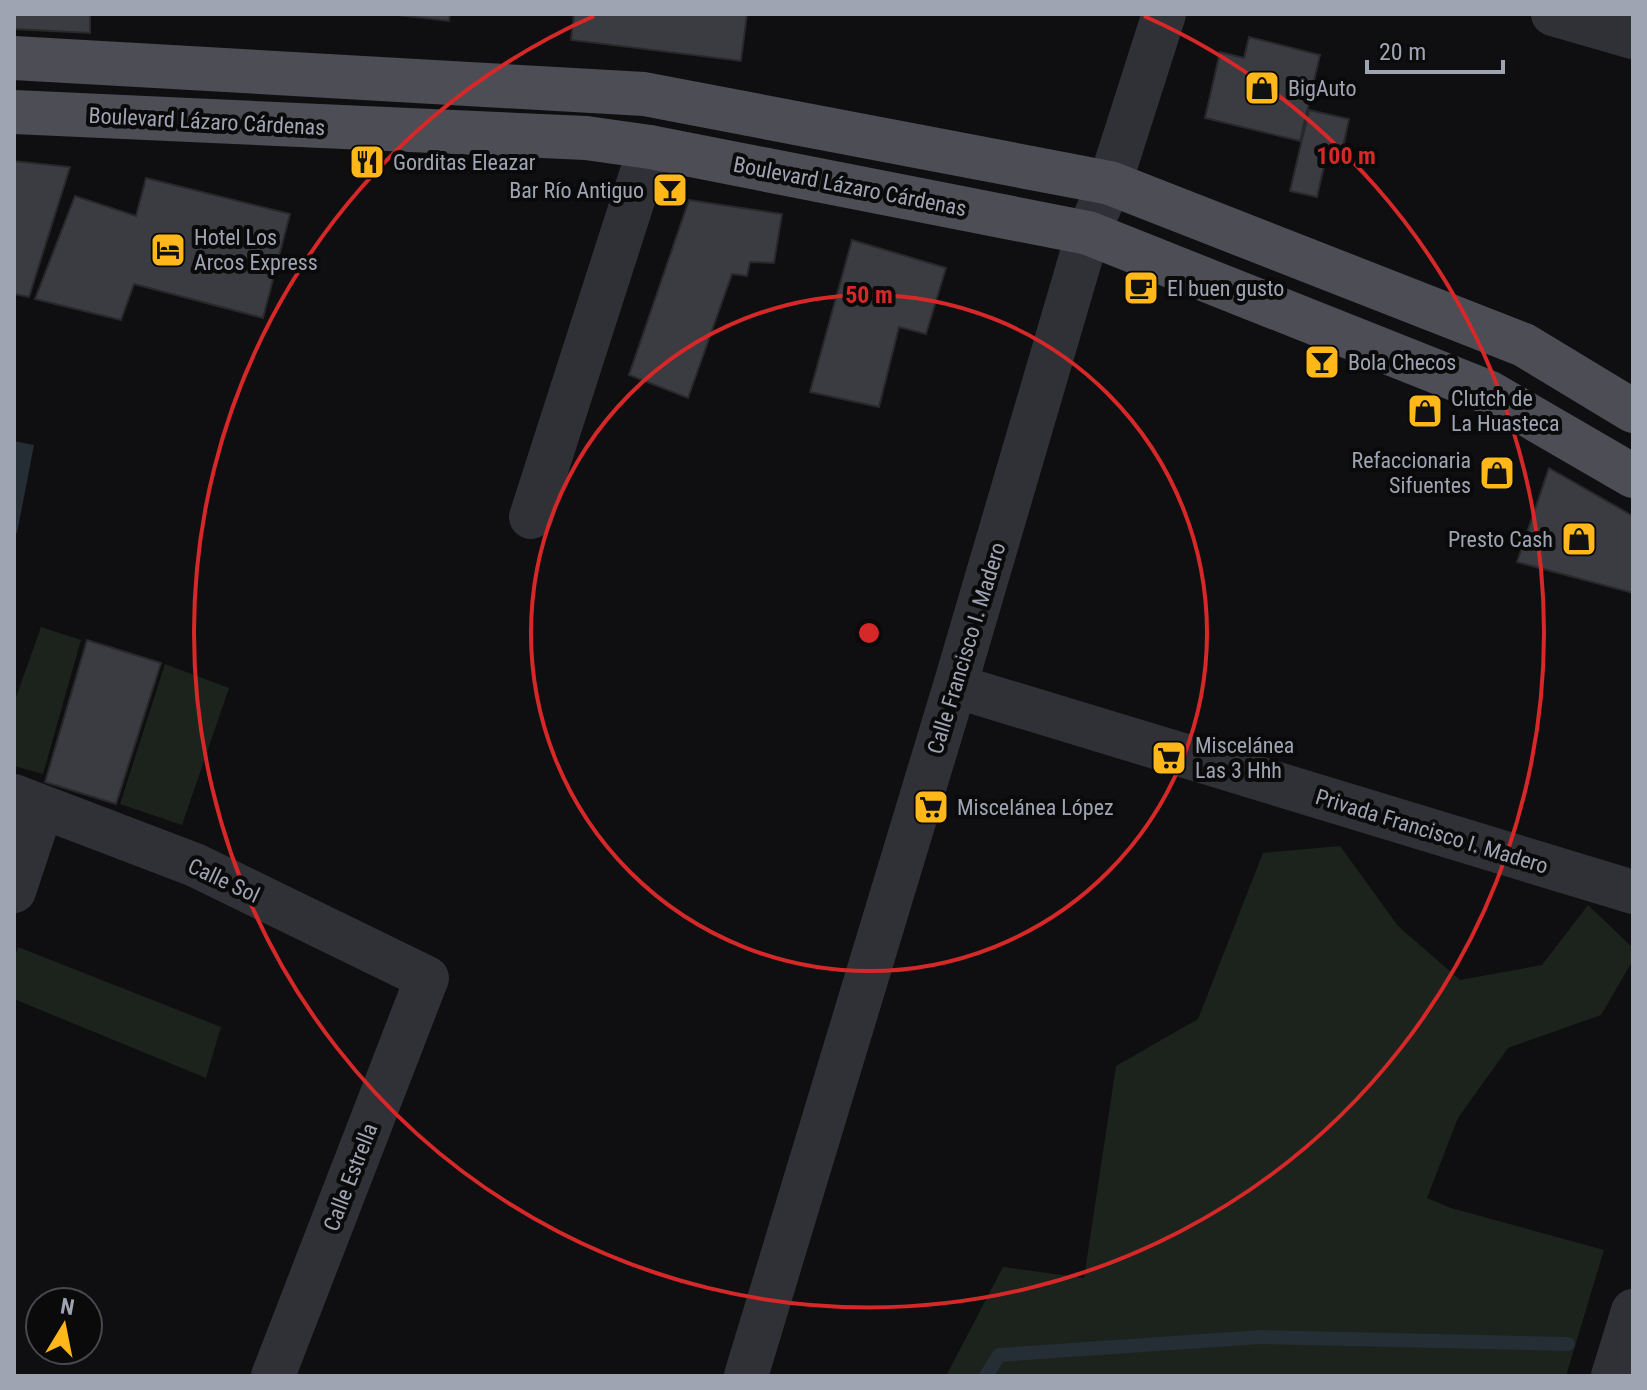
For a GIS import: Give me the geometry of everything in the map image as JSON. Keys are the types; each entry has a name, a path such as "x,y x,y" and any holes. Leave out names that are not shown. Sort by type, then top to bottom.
{"main road":[{"path":"14,58 644,94 1110,183 1524,345 1633,411"},
{"name":"Boulevard Lázaro Cárdenas","path":"14,112 586,138 650,147 1088,233 1490,393 1633,476"}],"street":[{"name":"Calle Francisco I. Madero","path":"746,1376 955,686 1088,233 1110,183 1164,14"},
{"path":"1553,14 1633,37"},
{"path":"531,517 650,147"},
{"name":"Privada Francisco I. Madero","path":"955,686 1633,892"},
{"path":"14,891 28,802"},
{"name":"Calle Sol","path":"28,802 195,865 427,978"},
{"name":"Calle Estrella","path":"273,1376 427,978"},
{"path":"1613,1376 1633,1311"}],"shaded area":[{"path":"14,441 34,445 17,533 14,532"},
{"path":"41,627 81,640 43,774 14,766 14,703"},
{"path":"165,664 229,688 182,825 120,804"},
{"path":"1340,846 1398,926 1460,980 1542,965 1588,905 1633,948 1633,960 1601,1015 1508,1048 1458,1118 1427,1198 1451,1208 1604,1250 1566,1376 946,1376 1003,1267 1084,1278 1116,1066 1198,1019 1263,853"},
{"path":"18,947 221,1027 206,1078 14,999 14,959"}],"building":[{"path":"14,14 90,14 90,33 14,29"},
{"path":"389,14 450,14 449,21"},
{"path":"574,14 747,14 741,61 571,40"},
{"name":"BigAuto","path":"1249,37 1320,55 1300,141 1205,118 1220,52 1244,58"},
{"path":"1309,110 1349,119 1339,166 1325,162 1317,197 1290,191"},
{"path":"14,161 70,167 29,297 14,294"},
{"name":"Hotel Los Arcos Express","path":"146,178 290,214 263,318 134,284 121,320 35,299 75,196 136,216"},
{"path":"689,200 782,214 774,263 750,262 747,276 732,274 688,398 629,375"},
{"path":"852,240 946,268 926,334 899,327 879,407 810,392"},
{"name":"Presto Cash","path":"1549,468 1633,516 1633,593 1517,562"},
{"path":"87,640 161,663 116,804 45,782"}],"waterway":[{"path":"986,1376 999,1355 1261,1337 1568,1344"}],"place":[{"name":"BigAuto","path":"1262,88"},
{"name":"Gorditas Eleazar","path":"367,162"},
{"name":"Bar Río Antiguo","path":"670,190"},
{"name":"Hotel Los Arcos Express","path":"168,250"},
{"name":"El buen gusto","path":"1141,288"},
{"name":"Bola Checos","path":"1322,362"},
{"name":"Clutch de La Huasteca","path":"1425,411"},
{"name":"Refaccionaria Sifuentes","path":"1497,473"},
{"name":"Presto Cash","path":"1579,539"},
{"name":"Miscelánea Las 3 Hhh","path":"1169,758"},
{"name":"Miscelánea López","path":"931,807"}]}
